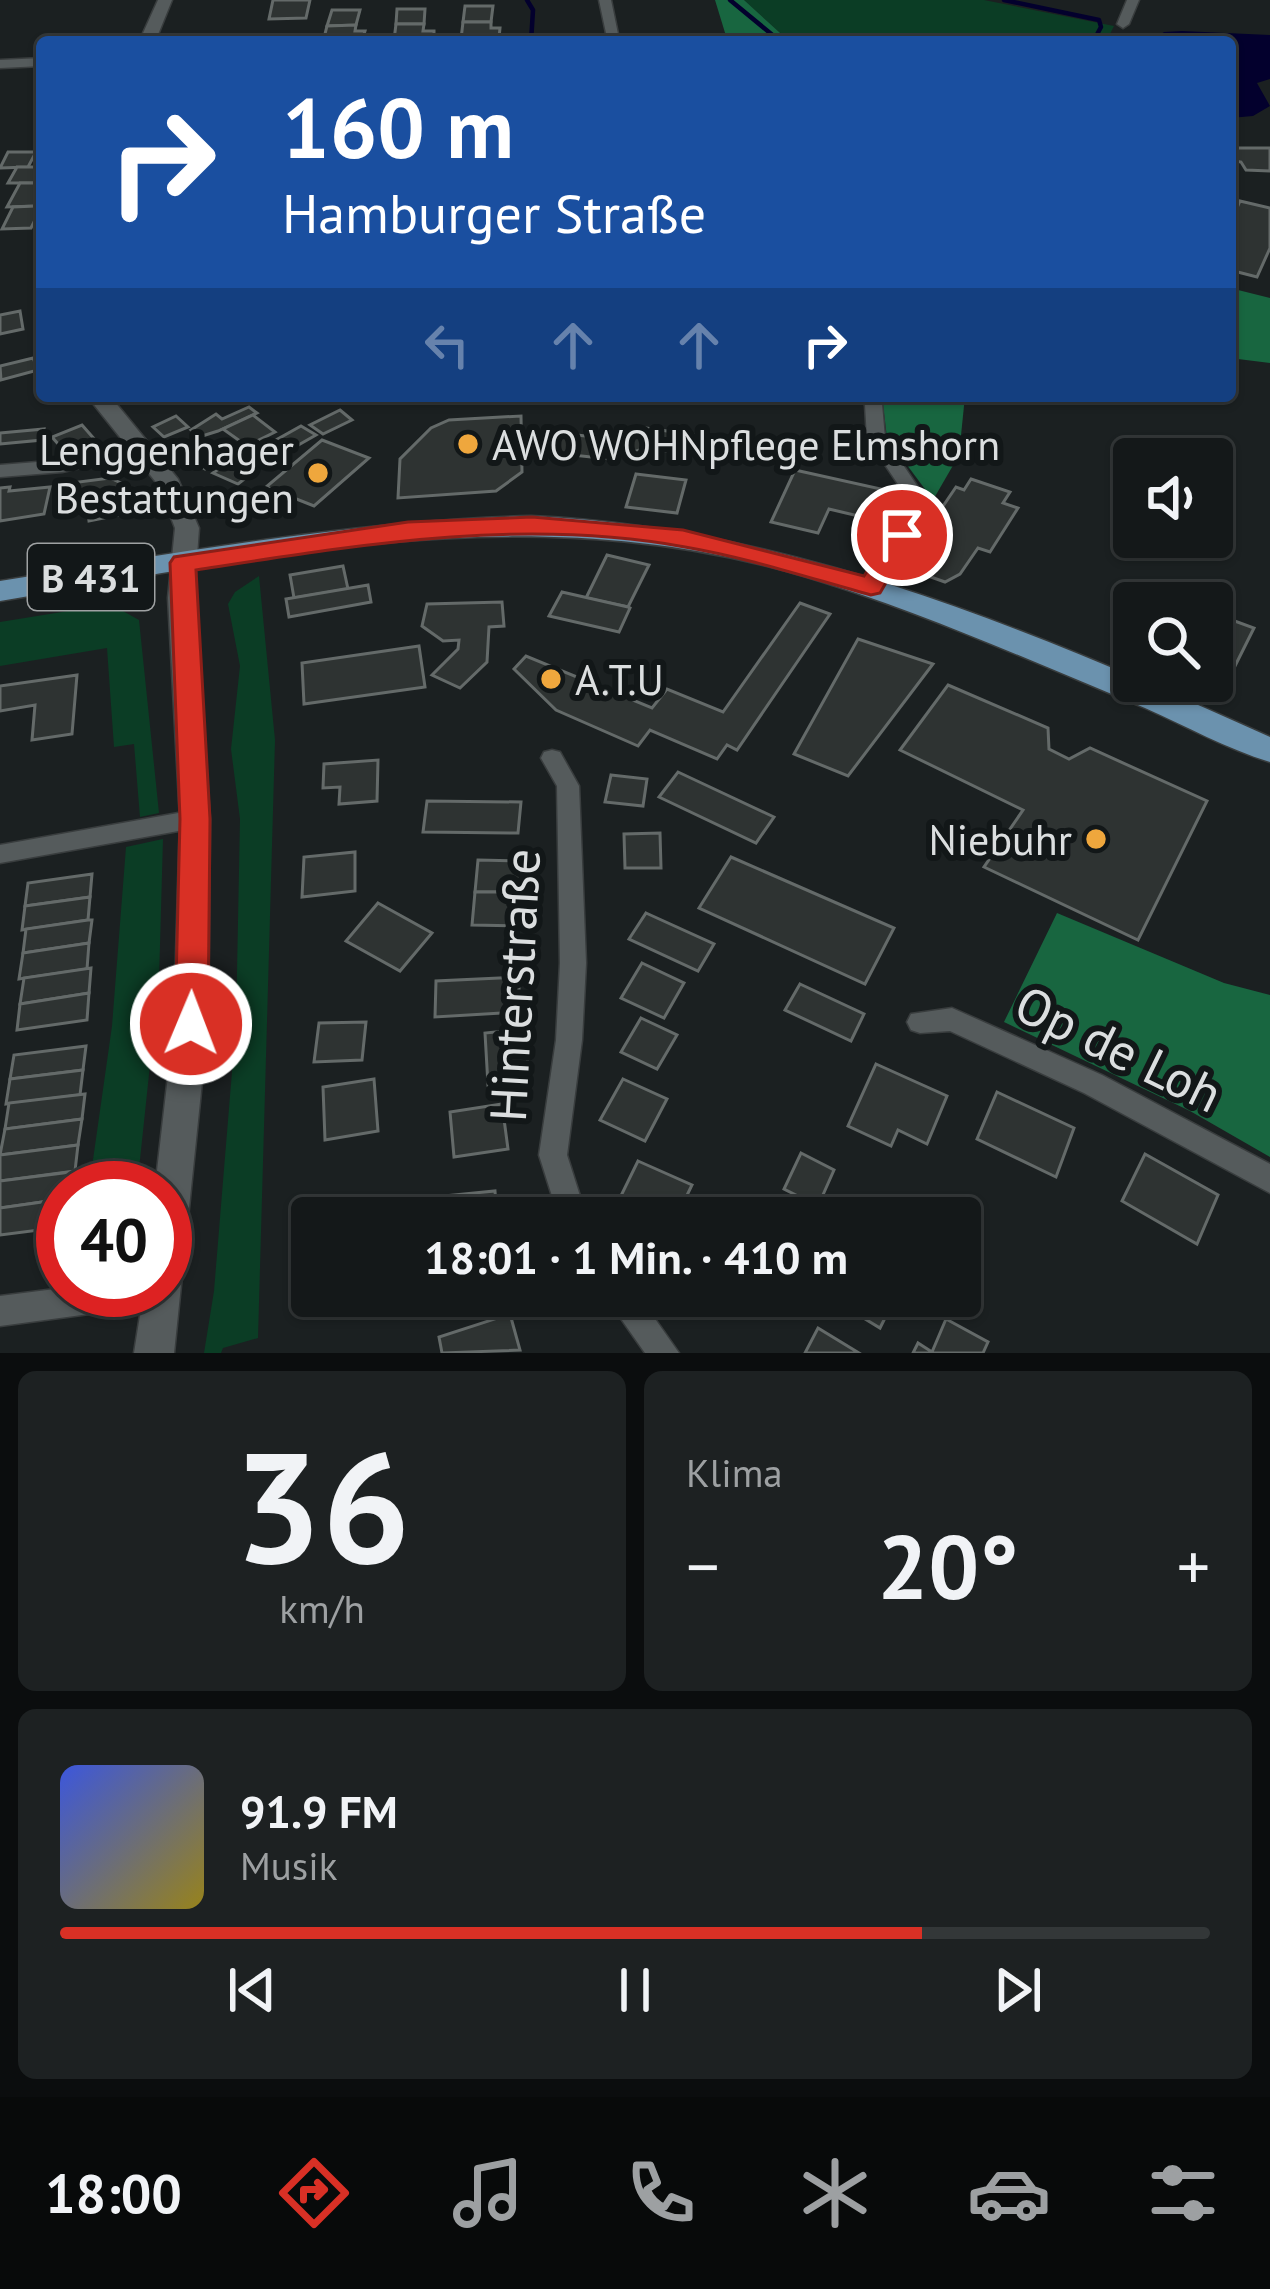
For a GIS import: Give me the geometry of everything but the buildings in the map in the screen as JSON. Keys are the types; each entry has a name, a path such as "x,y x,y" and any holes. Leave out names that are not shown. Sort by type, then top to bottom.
{"main road":[{"name":"B 431","path":"0,591 408,530 532,525 683,538 871,586 1270,750"}],"street":[{"path":"150,36 165,0"},
{"path":"605,0 610,36"},
{"path":"1123,24 1133,0"},
{"path":"0,64 36,62"},
{"path":"103,402 170,484 187,528 183,563 195,819 191,1024 176,1161"},
{"path":"871,402 876,437 917,499 871,586"},
{"path":"0,471 62,466 142,449"},
{"name":"Hinterstraße","path":"552,758 568,786 573,963 569,1040 553,1155 566,1197"},
{"path":"0,854 195,819"},
{"name":"Op de Loh","path":"920,1022 952,1019 1093,1084 1270,1179"},
{"path":"0,1311 36,1306"},
{"path":"154,1353 157,1317"},
{"path":"636,1317 664,1353"}],"green space":[{"path":"715,0 744,0 783,36 760,34 726,36"},
{"path":"744,0 984,0 1114,26 1109,36 783,36"},
{"path":"1236,290 1270,298 1270,363 1236,359"},
{"path":"883,402 964,402 959,455 933,500 887,438"},
{"path":"259,576 275,740 258,1338 223,1348 221,1353 204,1353 214,1291 236,1023 240,819 231,749 240,666 228,604 235,592"},
{"path":"93,607 121,610 139,620 159,813 140,817 134,744 114,747 107,648 0,666 0,622"},
{"path":"163,839 159,980 140,1161 93,1161 112,1026 126,847"},
{"path":"1057,913 1224,983 1270,995 1270,1157 1190,1111 1004,1022"}],"shaded area":[{"path":"1164,32 1270,35 1270,79 1257,83 1270,106 1253,116 1236,117 1236,36 1158,36"}],"waterway":[{"path":"527,0 533,10 531,36"},
{"path":"730,0 774,36"},
{"path":"1004,0 1099,20 1096,36"}],"place":[{"name":"AWO WOHNpflege Elmshorn","path":"468,444"},
{"name":"Lenggenhager Bestattungen","path":"318,473"},
{"name":"A.T.U","path":"551,679"},
{"name":"Niebuhr","path":"1096,839"}],"route":[{"path":"191,1024 195,819 181,598 183,563 408,530 532,525 683,538 871,586 902,535"}]}
